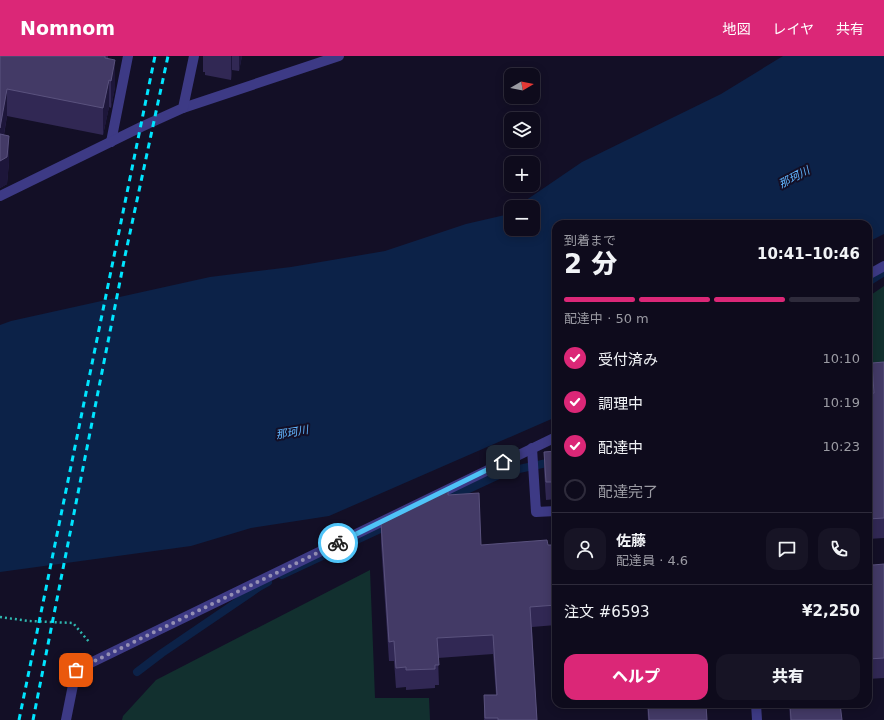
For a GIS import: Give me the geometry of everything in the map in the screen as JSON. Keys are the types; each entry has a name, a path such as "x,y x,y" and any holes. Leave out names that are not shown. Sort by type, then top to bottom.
{"street":[{"path":"111,142 128,56"},
{"path":"183,108 194,56"},
{"path":"0,196 183,108 340,56"},
{"path":"872,273 884,266"},
{"path":"66,720 76,670 552,439"},
{"path":"532,448 536,512 552,511"},
{"path":"756,708 757,720"}],"path":[{"path":"0,617 29,621 73,623 103,657"}],"green space":[{"path":"884,286 884,380 872,381 872,294"},
{"path":"370,570 375,698 429,698 430,720 122,720 123,716 156,680"}],"water":[{"name":"那珂川","path":"783,56 884,56 884,234 872,240 872,220 552,220 552,419 329,516 251,528 191,546 0,572 0,325 11,321 210,277 291,267 385,251 466,224 504,215 504,236 540,236 540,200 526,200 582,162 721,94"}],"building":[{"path":"0,56 105,56 105,58 115,60 111,81 109,80 103,108 7,89 0,128"},
{"path":"0,134 9,136 7,157 0,161"},
{"path":"884,362 884,518 872,519 872,393 874,393 872,363"},
{"path":"552,451 552,482 546,482 544,452"},
{"path":"448,489 448,495 479,493 481,545 547,540 548,545 552,545 552,605 530,607 537,720 498,720 498,718 485,718 484,695 497,695 493,635 437,638 439,665 435,665 435,669 406,670 406,667 396,668 394,641 389,642 381,523"},
{"path":"872,563 873,565 884,564 884,658 872,659"},
{"path":"648,708 706,708 707,720 649,720"},
{"path":"790,708 840,708 842,720 791,720"}],"waterway":[{"path":"872,280 884,272"},
{"path":"447,499 505,472 552,462"},
{"path":"282,575 389,525"},
{"path":"137,672 162,653 268,582"}],"railway":[{"path":"19,720 155,56"},
{"path":"33,720 125,256 168,56"}],"way so far":[{"path":"76,670 338,543"}],"route":[{"path":"338,543 503,462"}]}
